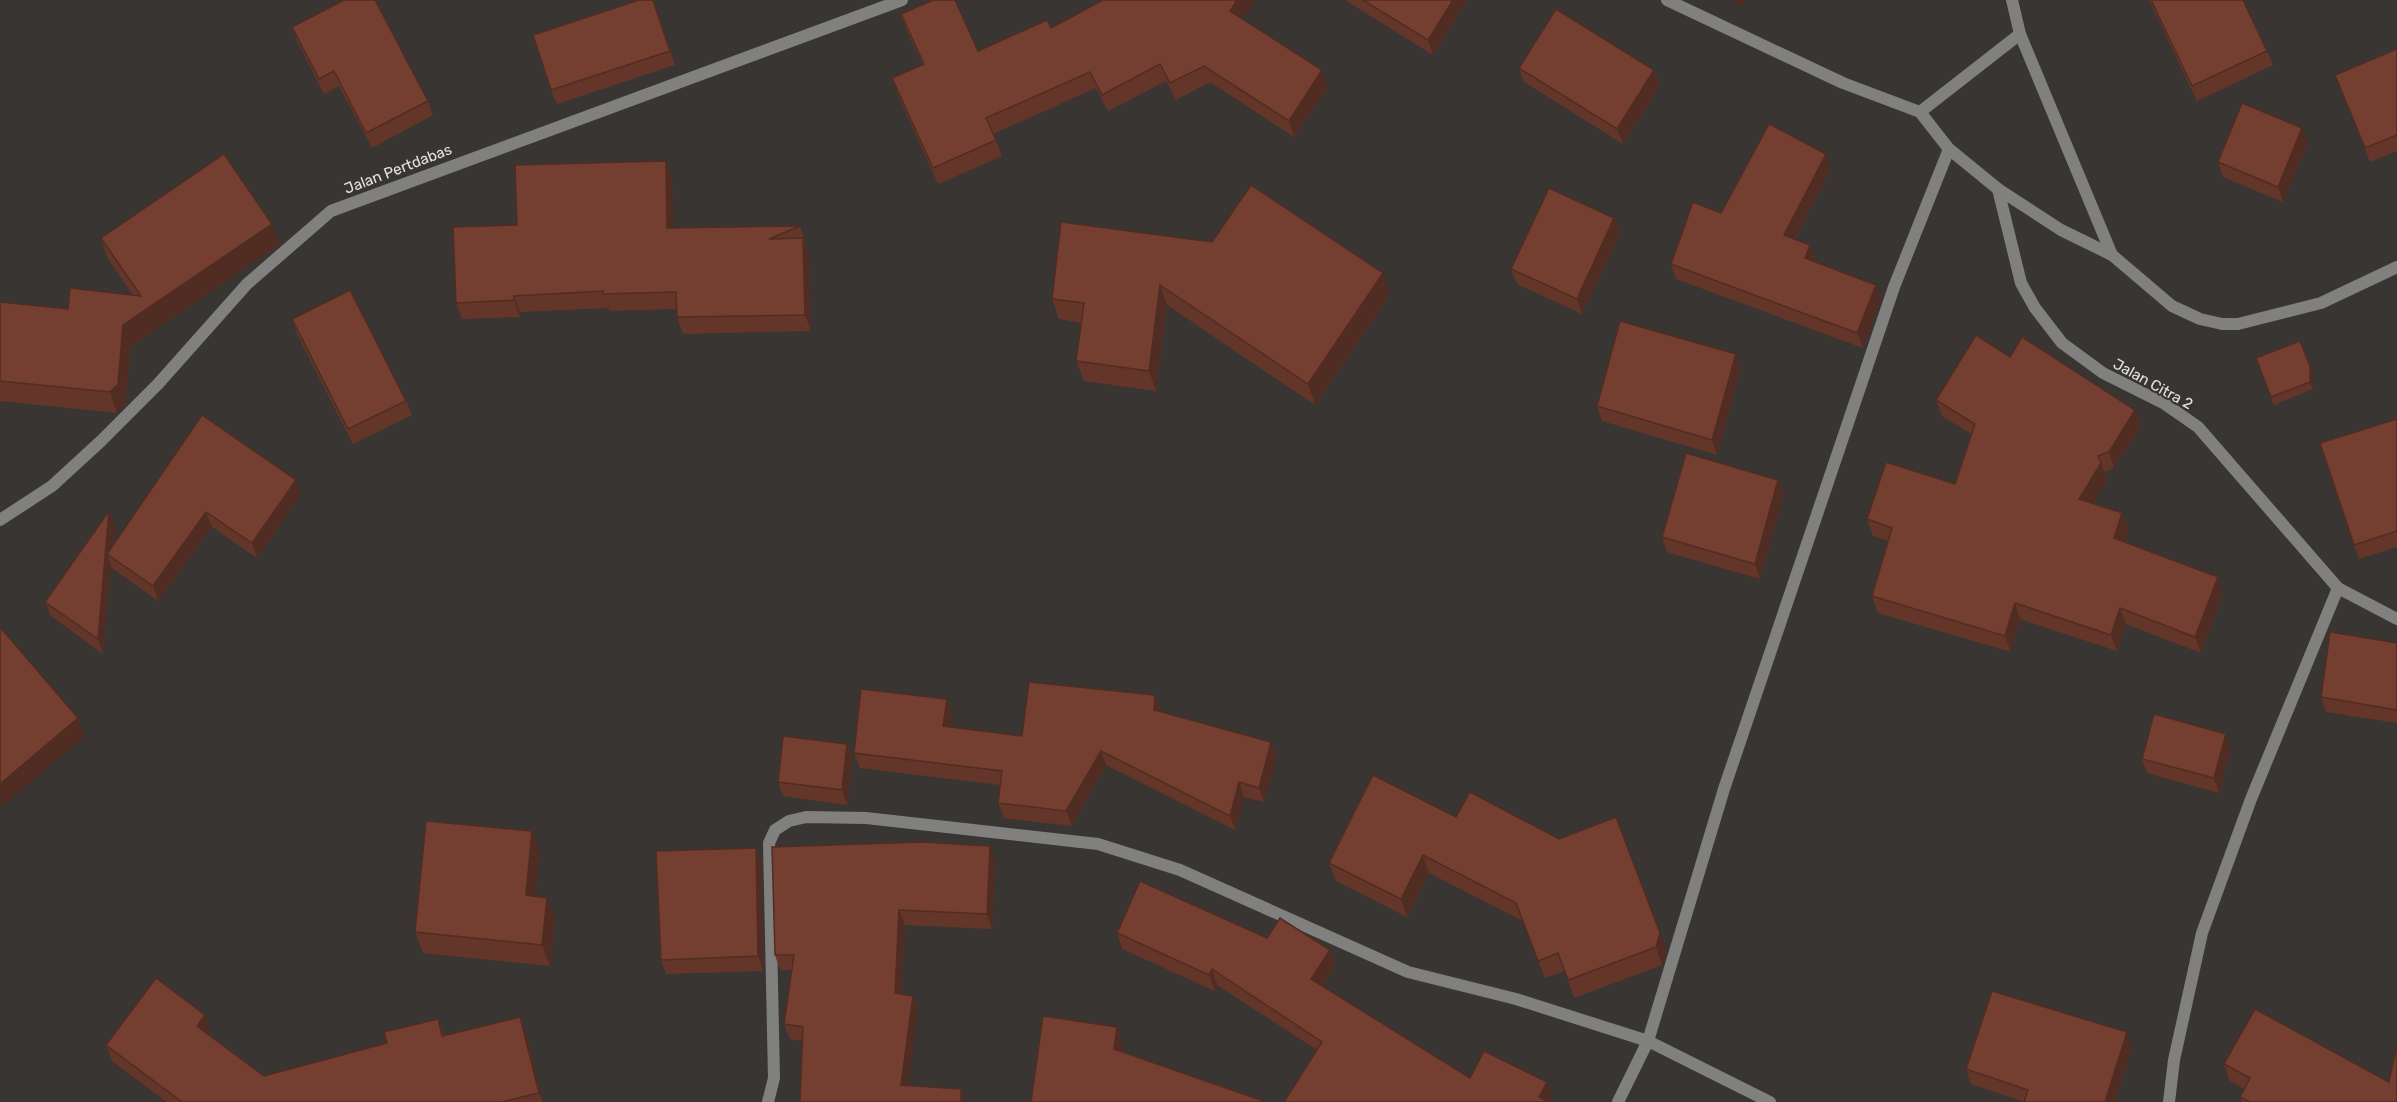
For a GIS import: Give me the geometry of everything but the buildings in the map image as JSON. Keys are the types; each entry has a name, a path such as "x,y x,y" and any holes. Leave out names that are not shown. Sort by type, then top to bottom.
{"street":[{"name":"Jalan Pertdabas","path":"0,520 52,486 101,441 158,384 247,284 305,230 331,211 902,0"},
{"path":"1667,0 1843,82 1920,112 1949,149 1998,189 2061,230 2112,255 2172,306 2200,319 2222,324 2238,324 2321,303 2397,267"},
{"path":"2012,0 2020,34 2112,255"},
{"path":"1920,112 2020,34"},
{"path":"1618,1102 1648,1041 1724,789 1894,286 1949,149"},
{"name":"Jalan Citra 2","path":"1998,189 2021,283 2035,308 2062,343 2103,373 2165,404 2198,427 2338,588 2397,620"},
{"path":"2169,1102 2174,1060 2202,933 2251,799 2338,588"},
{"path":"768,1102 774,1078 769,843 775,830 789,821 806,817 866,818 1098,844 1180,870 1408,972 1516,999 1648,1041 1770,1102"}]}
